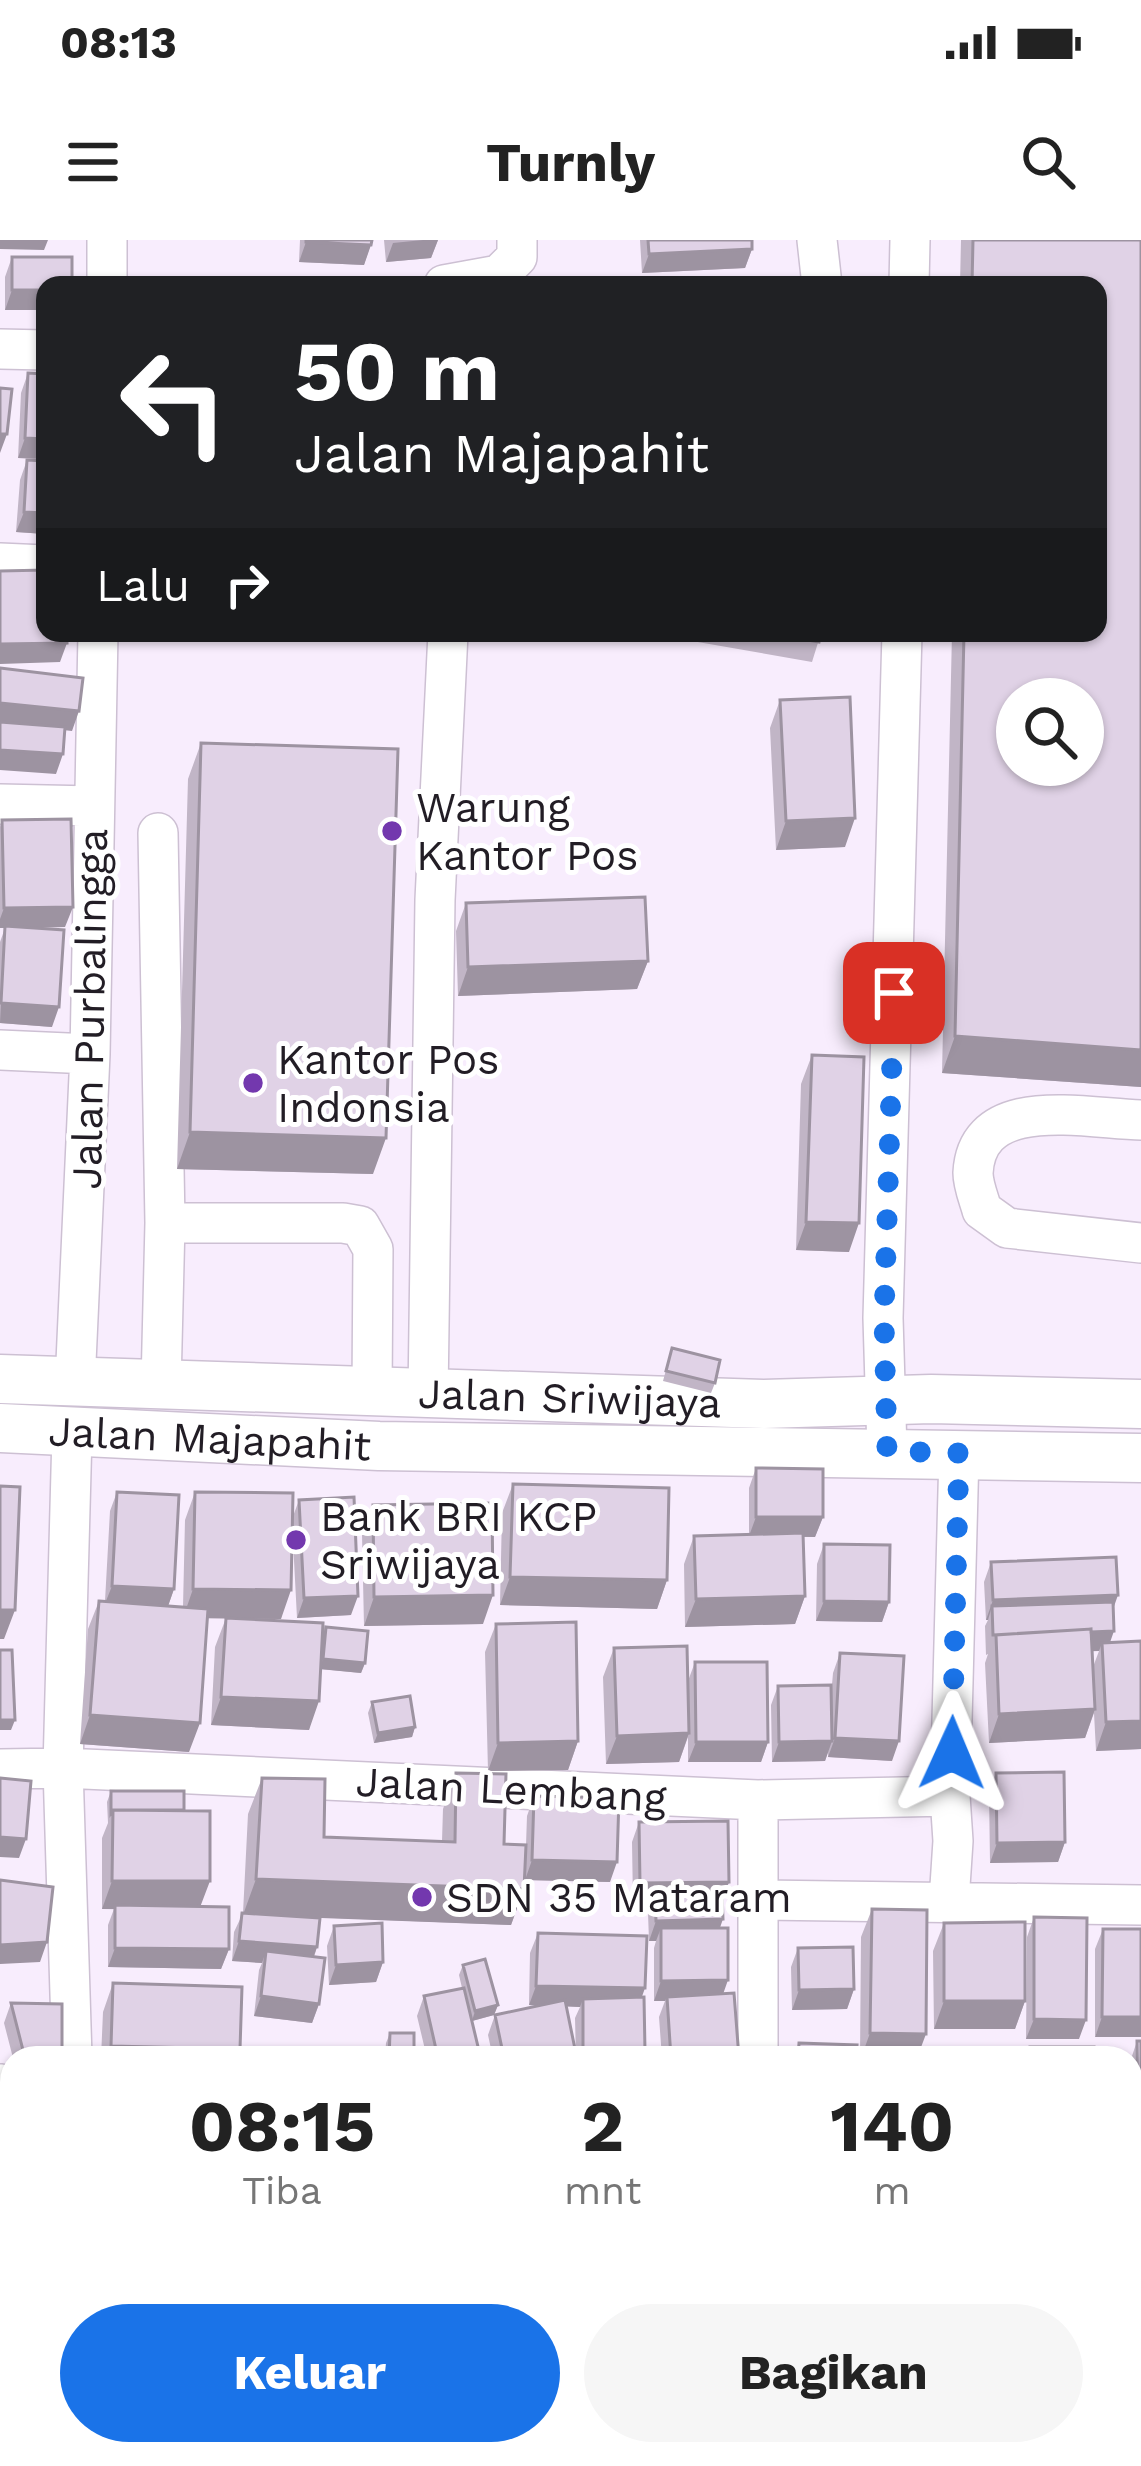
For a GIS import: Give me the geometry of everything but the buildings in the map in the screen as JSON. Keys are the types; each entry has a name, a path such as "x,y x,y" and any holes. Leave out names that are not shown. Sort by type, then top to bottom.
{"main road":[{"name":"Jalan Sriwijaya","path":"2,1379 428,1396 829,1427 884,1402 1141,1404"},
{"path":"2,1379 2,1428"},
{"name":"Jalan Majapahit","path":"2,1428 379,1446 829,1427 887,1451 1141,1458"}],"street":[{"path":"107,240 107,276"},
{"path":"494,276 518,257 517,240"},
{"path":"817,240 821,276"},
{"path":"909,276 910,240"},
{"path":"0,350 36,350"},
{"path":"0,563 36,565"},
{"name":"Jalan Purbalingga","path":"75,1384 91,1054 98,642"},
{"path":"428,1396 435,900 448,642"},
{"path":"887,1451 884,1402 902,642"},
{"path":"0,803 93,806"},
{"path":"158,833 165,1223 161,1385"},
{"path":"0,1050 91,1054"},
{"path":"1141,1120 1012,1118 982,1139 973,1174 982,1210 1007,1228 1141,1243"},
{"path":"165,1223 360,1226 373,1249 372,1393"},
{"path":"72,1434 63,1768 72,2046"},
{"path":"949,1900 959,1453"},
{"name":"Jalan Lembang","path":"0,1769 758,1800 950,1796"},
{"path":"758,1800 758,2046"},
{"path":"758,1900 1141,1905"}],"place":[{"name":"Warung Kantor Pos","path":"392,831"},
{"name":"Kantor Pos Indonsia","path":"253,1083"},
{"name":"Bank BRI KCP Sriwijaya","path":"296,1540"},
{"name":"SDN 35 Mataram","path":"422,1897"}],"route":[{"path":"894,993 884,1318 887,1451 959,1453 952,1753"}]}
